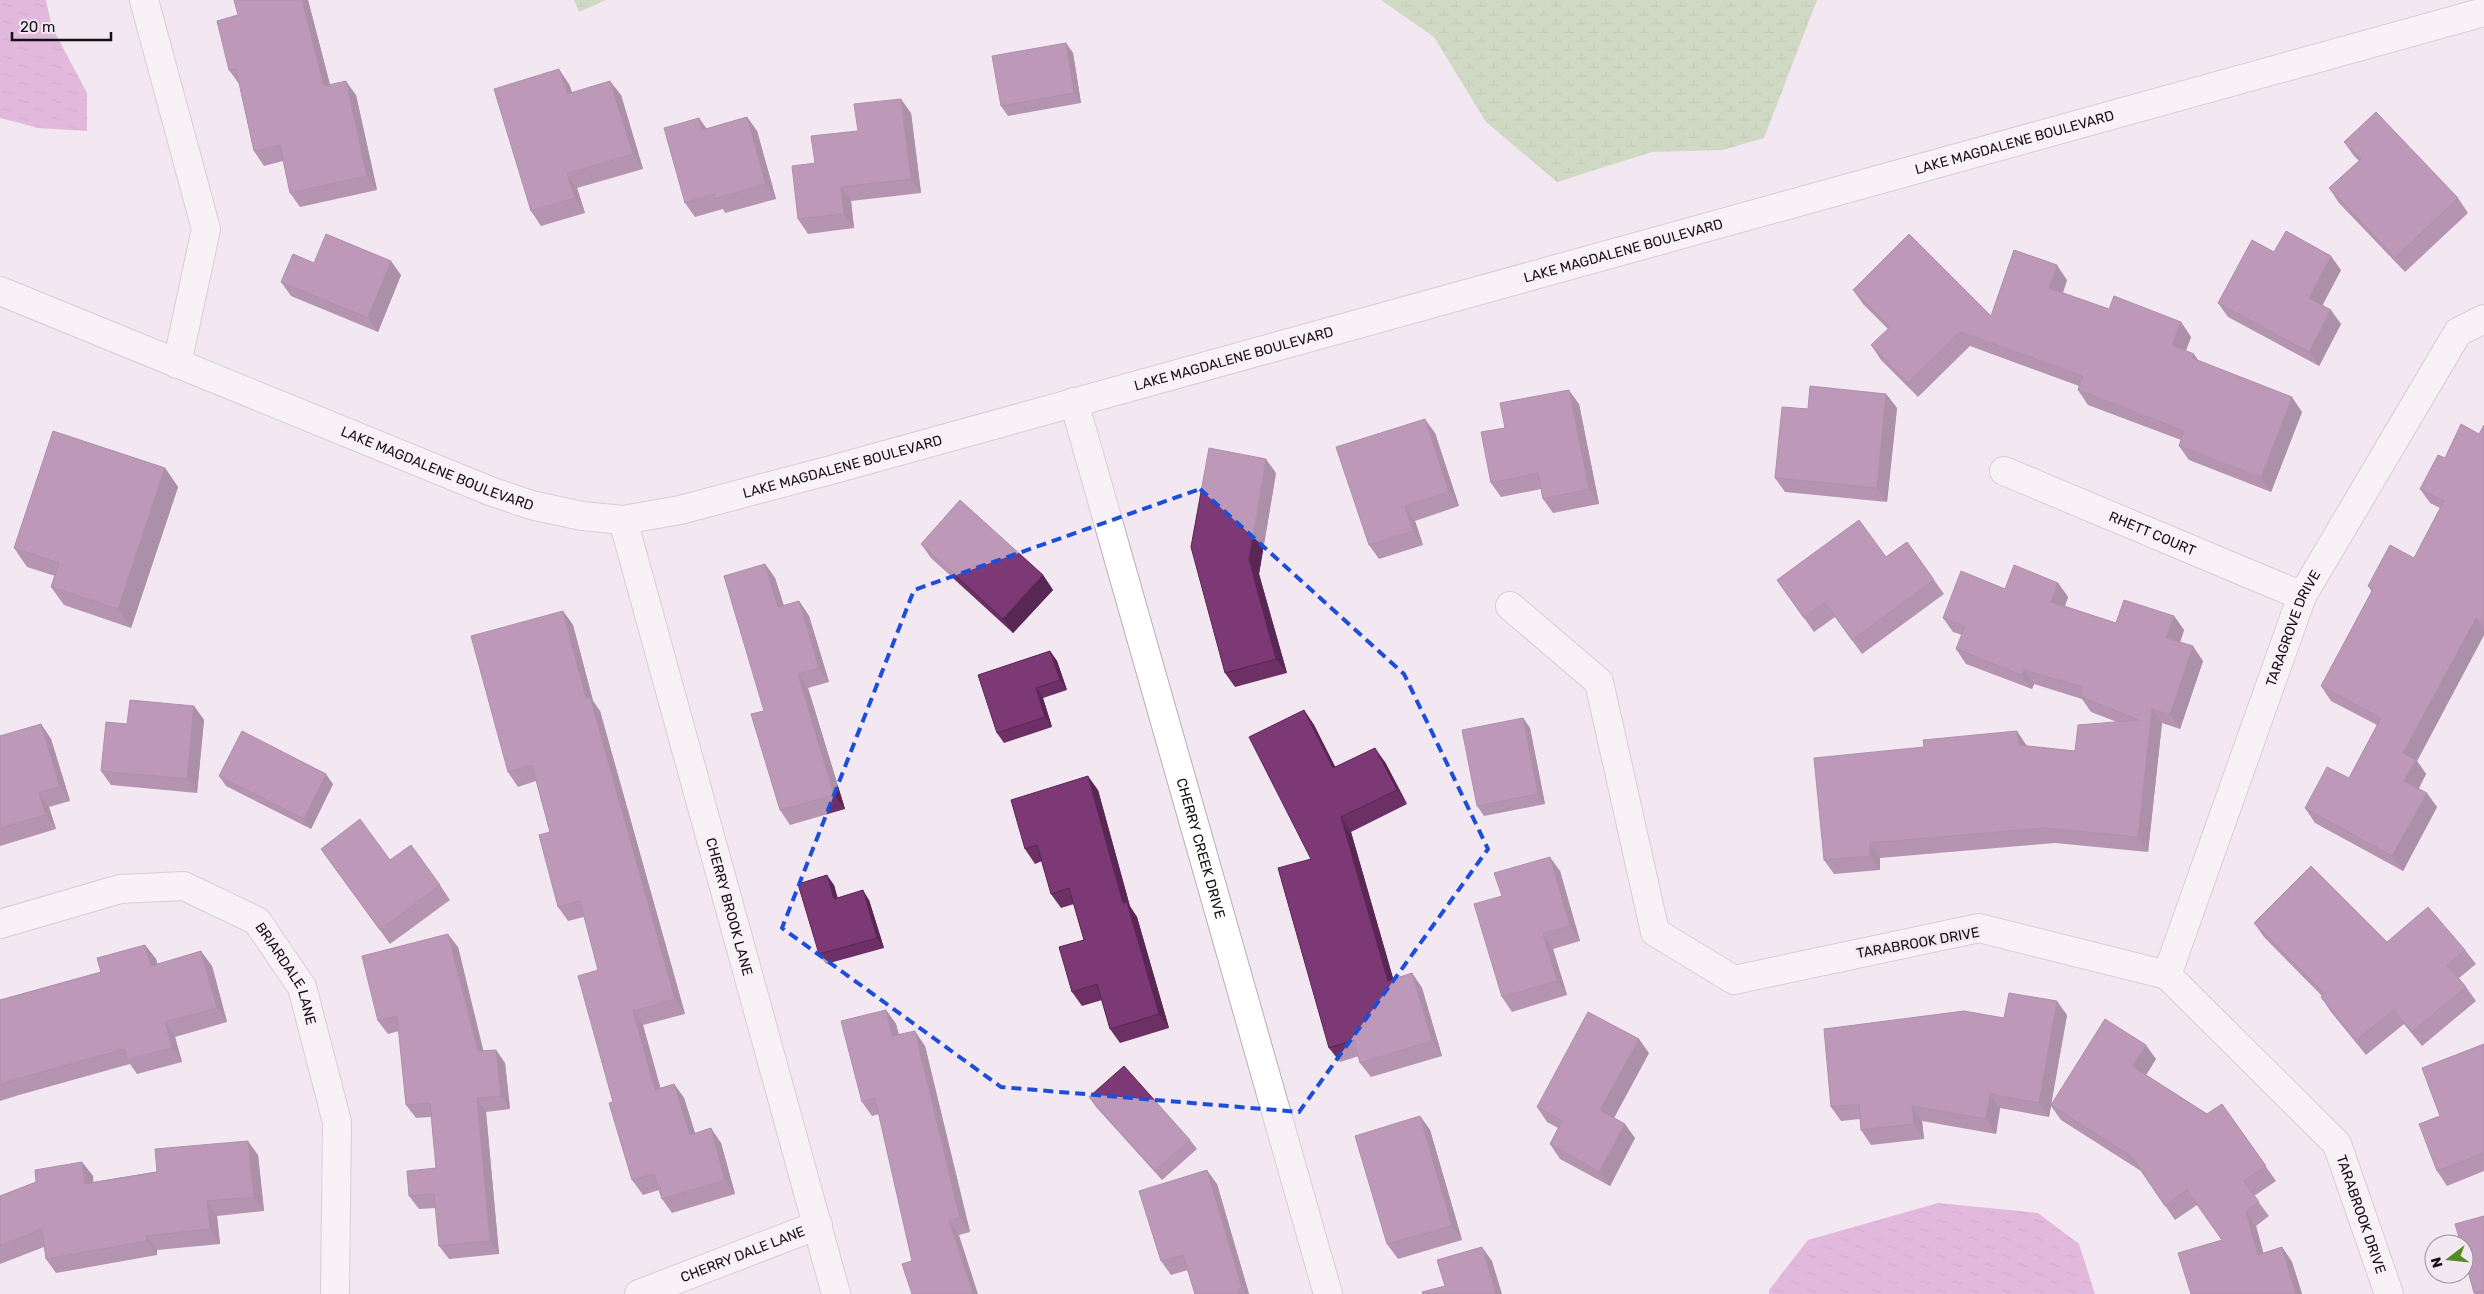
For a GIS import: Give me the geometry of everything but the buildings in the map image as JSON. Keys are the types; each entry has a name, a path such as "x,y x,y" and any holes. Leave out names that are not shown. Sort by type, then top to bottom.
{"street":[{"path":"144,0 206,229 177,364"},
{"name":"LAKE MAGDALENE BOULEVARD","path":"0,291 490,491 531,505 582,516 623,520 680,510 831,470 2484,12"},
{"name":"TARAGROVE DRIVE","path":"2166,975 2302,596 2458,332 2484,320"},
{"name":"CHERRY CREEK DRIVE","path":"1074,402 1328,1294"},
{"name":"RHETT COURT","path":"2004,471 2302,596"},
{"name":"CHERRY BROOK LANE","path":"623,520 836,1294"},
{"name":"TARABROOK DRIVE","path":"1510,606 1600,682 1655,932 1734,980 1979,928 2166,975 2337,1144 2390,1294"},
{"name":"BRIARDALE LANE","path":"0,924 120,889 184,886 257,920 302,987 337,1122 335,1294"},
{"name":"CHERRY DALE LANE","path":"639,1294 818,1225"}],"highlighted area":[{"path":"1200,489 1404,674 1488,849 1299,1112 1001,1087 782,928 914,590"}],"green space":[{"path":"574,0 606,0 579,12"},
{"path":"1381,0 1817,0 1764,138 1723,150 1652,152 1557,182 1486,122 1434,37"}],"water":[{"path":"0,0 46,0 52,27 87,93 87,131 38,128 0,118"},
{"path":"1938,1203 2038,1213 2079,1244 2095,1294 1769,1294 1769,1290 1808,1240"}]}
